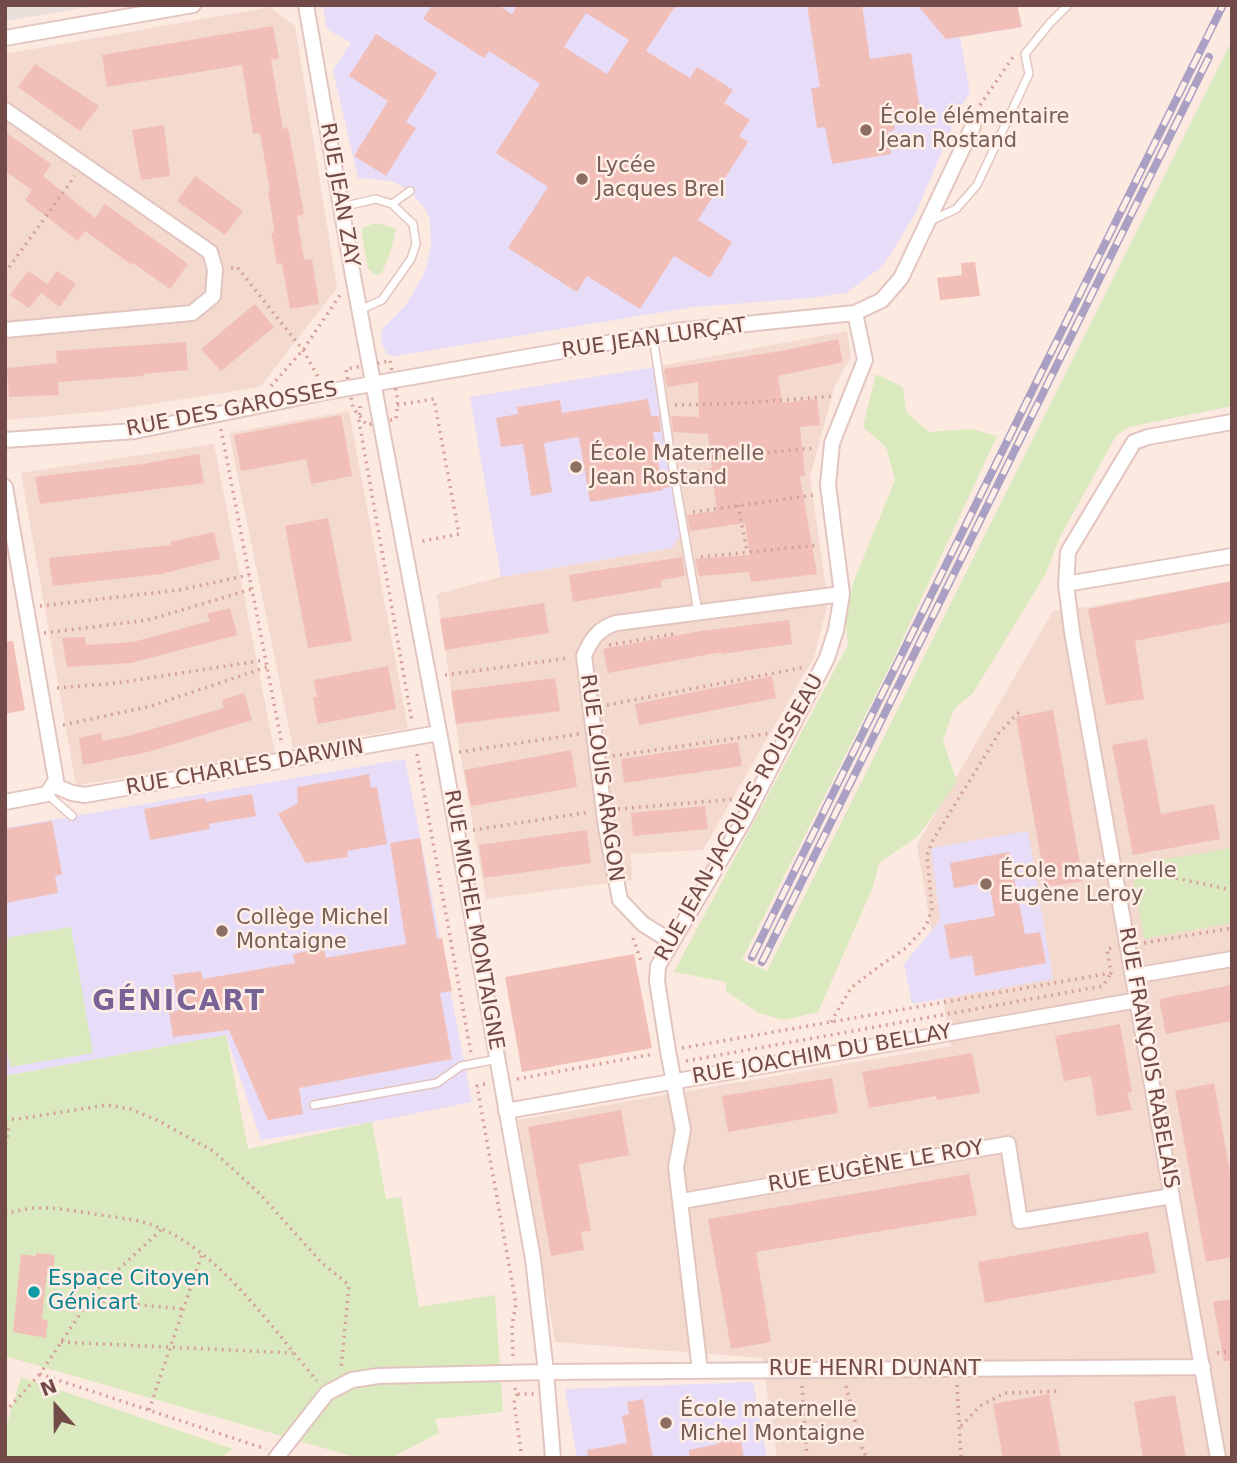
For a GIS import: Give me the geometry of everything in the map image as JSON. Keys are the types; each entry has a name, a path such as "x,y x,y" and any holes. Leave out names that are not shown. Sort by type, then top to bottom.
{"street":[{"path":"5,38 193,5"},
{"name":"RUE JEAN ZAY","path":"306,5 353,276 375,385"},
{"path":"5,110 210,252 215,269 213,296 192,313 5,330"},
{"name":"RUE JEAN LURÇAT","path":"375,385 677,331 855,313 882,300 901,278 973,126"},
{"name":"RUE JEAN-JACQUES ROUSSEAU","path":"701,1371 677,1167 684,1130 669,1057 657,972 755,797 824,664 836,630 842,594 829,493 832,447 865,360 855,313"},
{"name":"RUE DES GAROSSES","path":"5,440 135,431 326,391 375,385"},
{"name":"RUE MICHEL MONTAIGNE","path":"375,385 533,1259 553,1458"},
{"name":"RUE FRANÇOIS RABELAIS","path":"1218,1458 1066,584 1068,552 1134,442 1232,422"},
{"path":"5,487 56,779 50,790 5,802"},
{"path":"1066,584 1232,556"},
{"name":"RUE LOUIS ARAGON","path":"672,942 643,924 620,900 604,810 584,656 592,638 603,627 616,623 842,594"},
{"name":"RUE CHARLES DARWIN","path":"50,790 85,795 439,733"},
{"path":"1133,976 1232,958"},
{"name":"RUE JOACHIM DU BELLAY","path":"506,1111 1138,1000"},
{"name":"RUE EUGÈNE LE ROY","path":"682,1201 1008,1144 1020,1221 1171,1196"},
{"name":"RUE HENRI DUNANT","path":"327,1393 352,1380 378,1376 546,1372 1203,1367"},
{"path":"276,1458 327,1393"}],"lane":[{"path":"928,222 957,209 977,185 1029,74 1025,54 1068,5"},
{"path":"393,204 410,191"},
{"path":"341,207 376,199 393,204 413,224 416,244 411,259 382,300 360,310"},
{"path":"653,336 698,612"},
{"path":"50,790 72,816"},
{"path":"314,1105 436,1083 461,1066 498,1059"}],"path":[{"path":"5,273 84,163"},
{"path":"215,269 237,267 303,350 326,391"},
{"path":"254,407 303,350 353,276"},
{"path":"663,405 744,403 850,395"},
{"path":"381,549 459,534 433,399 397,405"},
{"path":"218,414 285,761"},
{"path":"672,461 832,447"},
{"path":"681,513 829,493"},
{"path":"738,505 747,552"},
{"path":"689,558 836,544"},
{"path":"27,607 179,590 249,575"},
{"path":"32,634 148,620 252,589"},
{"path":"429,677 584,656"},
{"path":"41,689 117,683 265,660"},
{"path":"591,708 824,664"},
{"path":"47,729 151,706 267,667"},
{"path":"831,1022 851,988 906,948 926,926 932,909 926,855 999,733 1020,711"},
{"path":"598,758 790,730"},
{"path":"443,753 594,731"},
{"path":"457,833 604,810 755,797"},
{"path":"1114,865 1232,890"},
{"path":"669,1057 1103,986 1111,973 1107,949 1232,928"},
{"path":"669,1057 831,1022 1111,973"},
{"path":"5,1146 9,1127 5,1121 107,1105 130,1109 157,1120 213,1151 260,1194 321,1262 348,1285 340,1386"},
{"path":"5,1215 47,1207 151,1224 162,1230 222,1269 327,1393"},
{"path":"5,1412 40,1374 96,1290 162,1230"},
{"path":"149,1410 202,1254"},
{"path":"89,1300 183,1309"},
{"path":"61,1342 293,1353"},
{"path":"955,1369 961,1426 961,1458"},
{"path":"801,1370 807,1458"},
{"path":"842,1370 867,1458"},
{"path":"40,1374 254,1445"},
{"path":"961,1426 980,1406 1005,1394 1060,1391"},
{"path":"517,1394 514,1403 522,1458"}],"shaded area":[{"path":"5,5 101,5 5,21"},
{"name":"Lycée Jacques Brel","path":"323,5 1017,5 1022,27 960,37 970,92 960,108 916,213 883,266 846,293 694,307 396,356 388,355 381,336 383,328 405,306 424,274 431,247 430,219 410,191 392,181 358,178 333,70 351,43 327,29"},
{"path":"270,7 295,26 337,288 260,387 106,411 5,420 5,54"},
{"path":"847,331 851,357 835,385 810,477 828,602 814,657 703,850 631,854 632,880 486,899 460,752 437,594 501,577 672,548 655,367"},
{"name":"École Maternelle Jean Rostand","path":"655,367 680,536 672,548 501,577 470,397"},
{"path":"349,411 408,728 293,748 229,433"},
{"path":"214,444 275,754 76,785 21,473"},
{"path":"1232,581 1232,1458 777,1458 762,1358 555,1342 518,1120 951,1046 917,845 1053,611"},
{"name":"Collège Michel Montaigne","path":"405,759 472,1102 261,1140 226,1035 5,1076 5,828"},
{"name":"École maternelle Eugène Leroy","path":"1028,831 1053,979 912,1004 904,964 940,920 931,848"},
{"name":"École maternelle Michel Montaigne","path":"753,1382 767,1458 577,1458 565,1389"}],"green space":[{"path":"1232,40 1232,406 1129,427 1116,436 1060,537 1045,575 973,693 954,709 943,741 957,782 918,836 879,863 873,887 818,1012 784,1020 759,1013 726,991 726,982 674,972 848,645 845,618 853,583 895,480 886,447 863,427 876,374 903,387 906,412 929,432 971,429 997,436 892,662 742,960 767,971"},
{"path":"375,223 396,228 382,273 376,275 368,269 362,236 362,228"},
{"path":"1232,848 1232,923 1144,939 1131,865"},
{"path":"71,927 93,1053 10,1067 5,1039 5,938"},
{"path":"226,1035 248,1149 372,1122 386,1199 401,1197 419,1307 495,1295 503,1412 435,1419 439,1433 390,1458 358,1458 5,1356 5,1076"},
{"path":"21,1377 233,1449 220,1458 5,1458 5,1431"}],"building":[{"path":"432,5 498,5 512,14 518,5 676,5 646,51 690,78 697,67 733,90 724,103 750,120 739,136 748,142 698,220 732,242 710,278 674,256 640,309 587,276 577,292 508,248 548,187 496,153 540,84 489,51 484,58 423,19","holes":["586,13 629,40 607,74 564,47"]},
{"path":"807,5 862,5 870,59 911,53 920,110 893,114 895,130 888,132 891,154 832,164 825,127 817,128 811,88 820,87"},
{"path":"917,5 1017,5 1022,27 946,39"},
{"path":"273,26 279,58 271,60 283,129 288,128 304,214 297,216 304,260 312,259 319,304 290,309 282,263 277,264 271,231 275,234 260,133 253,134 242,65 107,87 102,55"},
{"path":"376,34 437,73 406,122 416,128 386,176 354,156 388,101 349,76"},
{"path":"35,64 99,106 80,131 18,87"},
{"path":"164,125 170,176 141,180 132,130"},
{"path":"5,132 51,164 43,176 95,218 105,204 188,264 170,289 85,231 78,241 25,200 32,190 5,171"},
{"path":"195,176 243,211 225,235 177,201"},
{"path":"975,262 980,296 940,300 937,278 962,275 961,263"},
{"path":"28,271 47,284 57,271 76,284 60,307 41,293 29,308 10,295"},
{"path":"255,304 274,327 221,371 201,349"},
{"path":"838,339 843,362 778,376 782,403 817,399 820,425 800,427 805,476 800,477 817,574 751,582 749,572 699,576 695,559 750,555 745,523 690,531 687,515 717,511 713,483 682,486 680,472 712,468 708,434 673,432 671,416 699,417 698,382 667,387 664,369 781,351"},
{"path":"186,342 188,370 58,382 59,395 9,397 7,368 57,363 56,351"},
{"path":"648,399 651,416 659,416 661,432 653,432 660,473 668,473 670,487 663,490 590,502 579,437 544,443 552,492 531,496 523,444 501,447 496,418 518,414 517,407 560,400 562,413"},
{"path":"341,415 352,476 311,484 306,459 241,471 234,435"},
{"path":"199,454 204,483 40,504 35,477 143,464"},
{"path":"328,518 352,641 308,648 285,526"},
{"path":"214,532 220,559 161,574 53,586 49,558 171,545 170,542"},
{"path":"682,557 685,576 661,580 662,587 573,602 569,575"},
{"path":"1232,581 1232,622 1135,641 1144,699 1106,705 1088,609"},
{"path":"544,603 549,633 445,650 440,619"},
{"path":"230,608 237,635 131,663 67,667 62,638 85,637 86,645 133,642 210,621 207,614"},
{"path":"789,620 792,644 722,652 608,673 603,649 701,631"},
{"path":"13,641 25,710 5,714 5,642"},
{"path":"388,666 396,709 318,724 313,697 317,697 314,680"},
{"path":"772,676 776,698 639,725 635,704"},
{"path":"555,678 560,711 456,724 451,691"},
{"path":"244,693 252,720 148,752 83,765 79,738 101,733 102,741 132,735 224,708 222,700"},
{"path":"1053,710 1083,881 1046,887 1016,717"},
{"path":"1147,739 1161,814 1214,804 1220,839 1133,855 1112,745"},
{"path":"738,742 742,766 624,783 621,759"},
{"path":"571,750 577,787 471,806 464,770"},
{"path":"369,774 371,788 377,787 387,844 347,851 348,857 306,863 278,814 298,803 297,787"},
{"path":"252,794 256,816 209,824 210,829 150,840 144,809 205,798 206,802"},
{"path":"705,806 708,829 633,836 631,813"},
{"path":"52,821 62,874 55,876 58,893 5,903 5,829"},
{"path":"587,830 591,863 484,878 479,845"},
{"path":"420,838 437,939 442,938 452,991 440,993 452,1059 299,1088 303,1114 268,1120 229,1030 173,1037 169,1012 179,1010 173,975 201,971 203,979 295,963 293,954 324,948 326,958 406,944 390,843"},
{"path":"1009,852 1025,934 1040,932 1046,963 975,976 972,955 950,959 944,925 995,916 989,882 954,888 950,863"},
{"path":"634,954 652,1048 522,1072 505,977"},
{"path":"1232,985 1232,1021 1166,1034 1159,999"},
{"path":"1120,1024 1132,1092 1127,1093 1132,1110 1097,1116 1091,1076 1064,1081 1055,1036"},
{"path":"972,1053 980,1093 937,1100 936,1096 869,1108 862,1072"},
{"path":"832,1078 838,1113 728,1132 722,1096"},
{"path":"1214,1083 1232,1184 1232,1257 1206,1262 1175,1091"},
{"path":"621,1110 629,1155 579,1164 591,1231 581,1232 584,1250 551,1256 528,1127"},
{"path":"969,1174 977,1215 756,1252 771,1342 731,1349 708,1219"},
{"path":"1148,1232 1156,1273 985,1303 978,1262"},
{"name":"Espace Citoyen Génicart","path":"36,1253 55,1255 53,1274 47,1274 42,1319 48,1320 46,1338 13,1332 21,1254 36,1256"},
{"path":"1232,1299 1232,1361 1224,1361 1213,1302"},
{"path":"1049,1394 1061,1458 1003,1458 993,1404"},
{"path":"1175,1395 1186,1458 1143,1458 1134,1402"},
{"path":"643,1399 653,1458 588,1458 587,1450 627,1443 622,1416 629,1414 627,1402"},
{"path":"740,1435 744,1458 689,1458 689,1450 718,1444 717,1439"}],"railway":[{"path":"752,957 1223,5"},
{"path":"762,962 1209,57"}],"place":[{"name":"École élémentaire Jean Rostand","path":"866,130"},
{"name":"Lycée Jacques Brel","path":"582,179"},
{"name":"École Maternelle Jean Rostand","path":"576,467"},
{"name":"École maternelle Eugène Leroy","path":"986,884"},
{"name":"Collège Michel Montaigne","path":"222,931"},
{"name":"Espace Citoyen Génicart","path":"34,1292"},
{"name":"École maternelle Michel Montaigne","path":"666,1423"}],"district":[{"name":"GÉNICART","path":"179,1003"}]}
